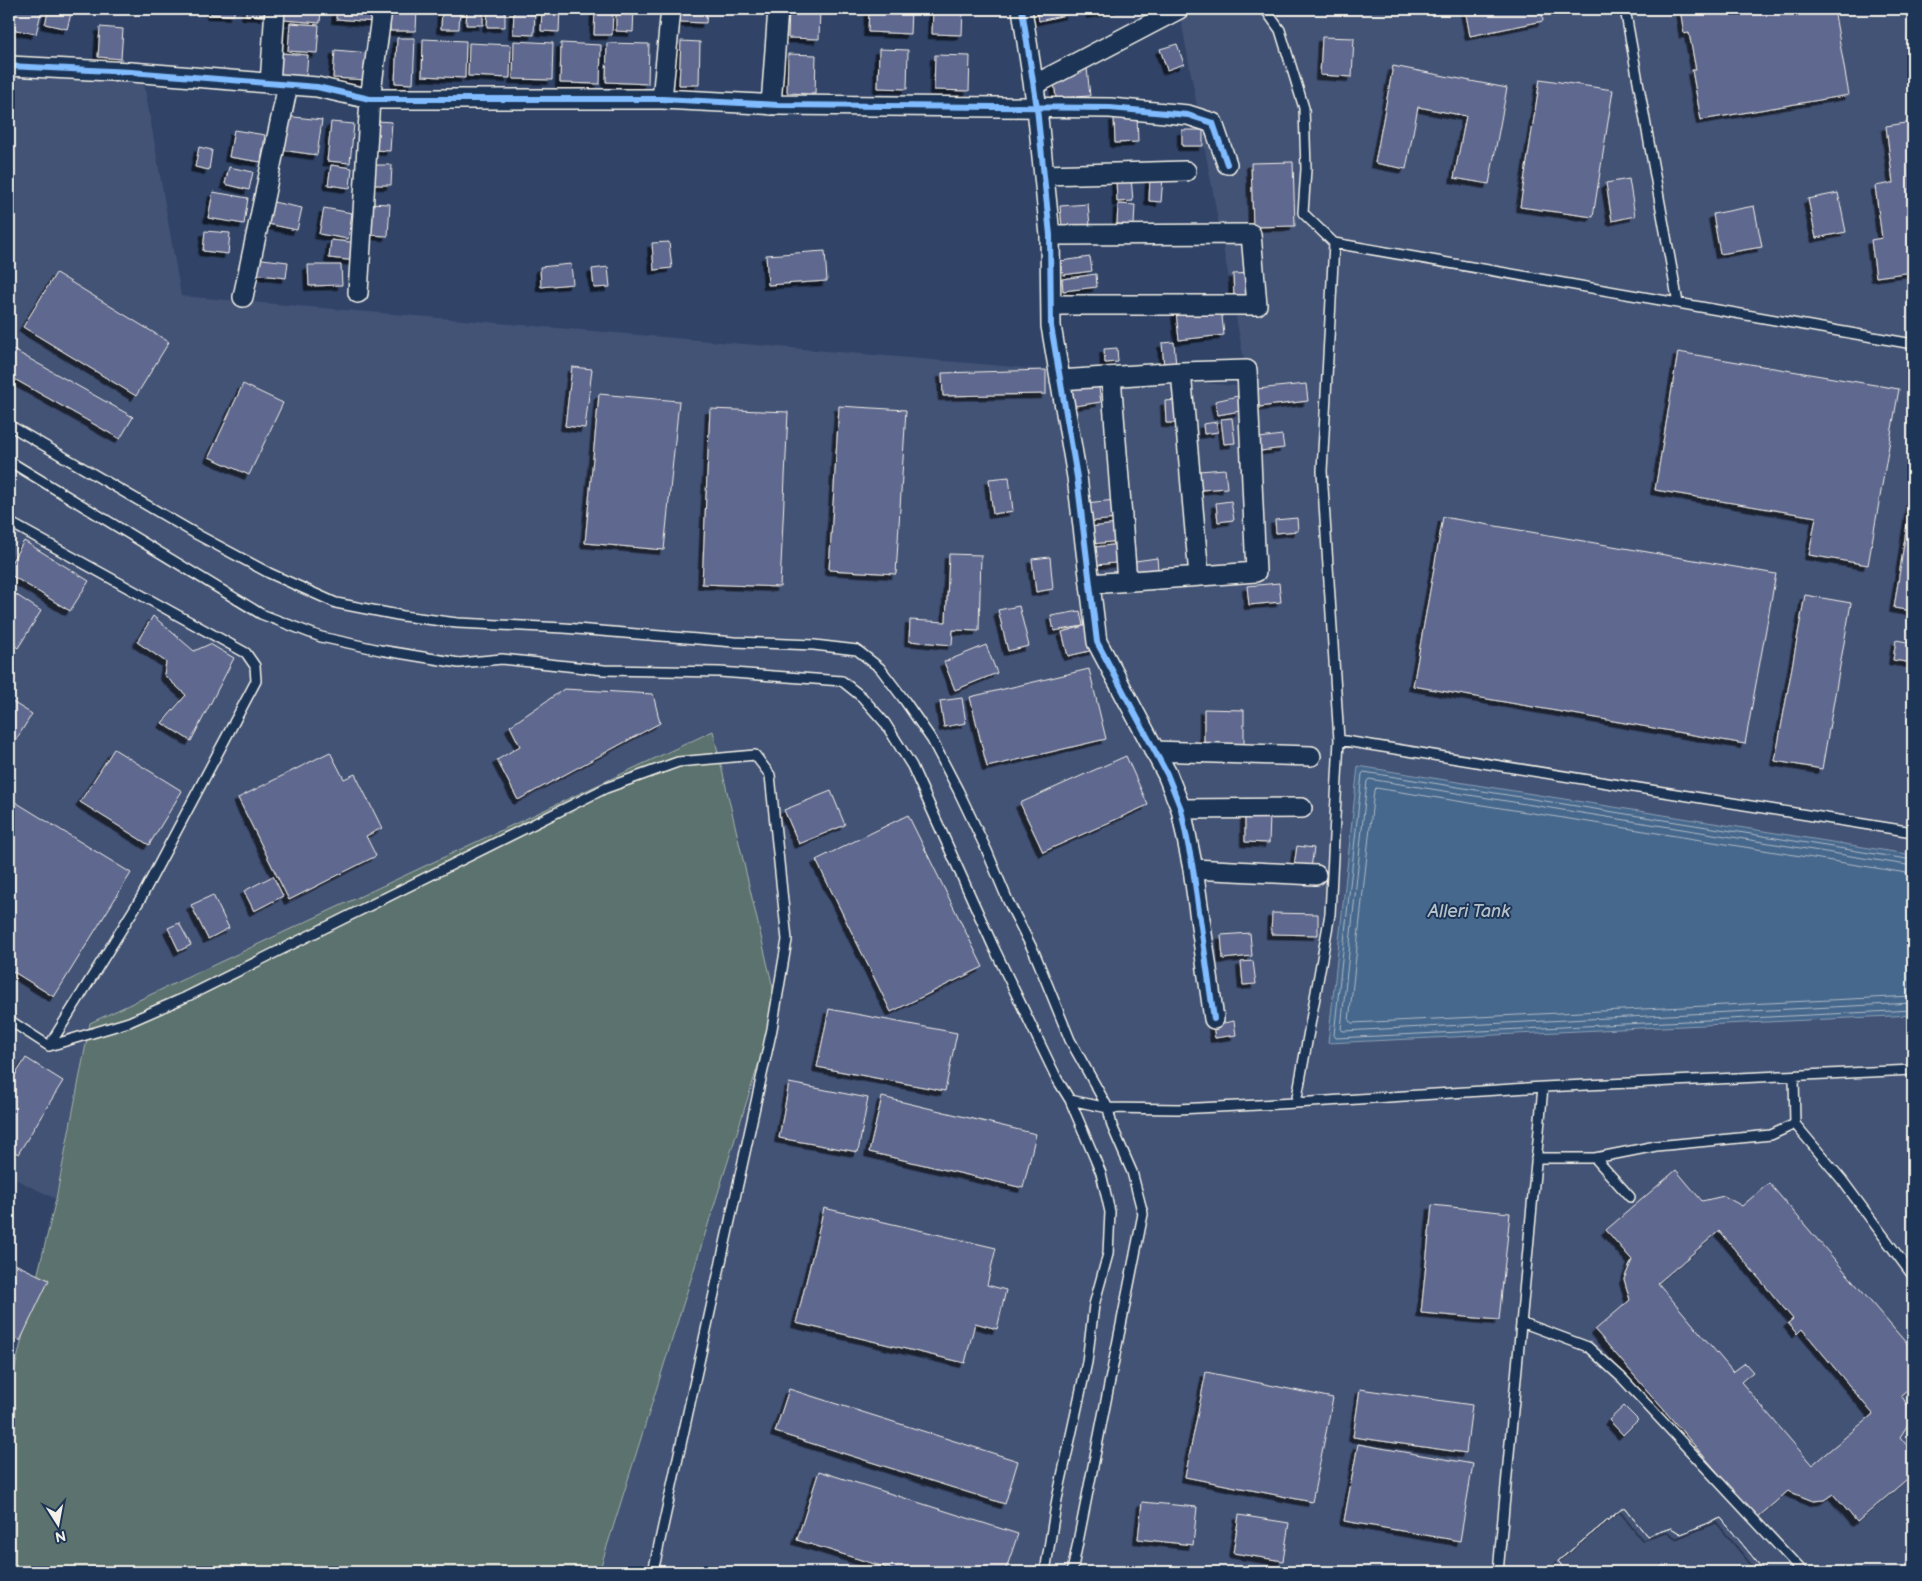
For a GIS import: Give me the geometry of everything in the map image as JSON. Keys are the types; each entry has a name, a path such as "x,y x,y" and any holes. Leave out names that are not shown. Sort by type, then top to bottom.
{"street":[{"path":"243,297 279,85 275,9"},
{"path":"358,294 370,99 382,9"},
{"path":"662,99 672,9"},
{"path":"771,105 778,9"},
{"path":"1022,9 1037,108 1050,235 1051,326 1077,477 1097,642 1167,774 1180,809 1193,869 1214,1019"},
{"path":"1034,85 1148,17 1179,9"},
{"path":"9,66 131,72 317,87 370,99 662,99 771,105 1110,108 1188,115 1213,123 1227,164"},
{"path":"1044,175 1186,170"},
{"path":"1050,235 1251,234 1257,305 1051,305"},
{"path":"1060,380 1181,372 1247,370 1256,572 1090,584"},
{"path":"1181,372 1199,576"},
{"path":"1111,377 1127,581"},
{"path":"1154,751 1311,756"},
{"path":"1180,809 1302,808"},
{"path":"1193,869 1316,875"}],"lane":[{"path":"1265,9 1280,30 1304,108 1306,169 1303,213 1334,243 1913,344"},
{"path":"1624,9 1678,303"},
{"path":"1296,1104 1330,914 1339,740 1322,471 1334,243"},
{"path":"9,425 198,535 269,573 336,603 403,616 458,623 564,628 734,642 814,645 856,650 880,668 932,740 958,790 1008,901 1035,954 1070,1040 1108,1108 1112,1126 1132,1172 1143,1214 1072,1572"},
{"path":"9,461 261,614 321,638 459,663 502,659 604,670 720,672 842,681 862,697 885,723 912,766 993,946 1057,1079 1070,1100 1101,1173 1110,1212 1108,1254 1094,1305 1086,1362 1057,1499 1045,1572"},
{"path":"9,522 246,653 255,666 256,681 141,898 50,1046"},
{"path":"1339,740 1913,832"},
{"path":"9,1020 50,1046 129,1022 186,997 606,788 678,762 755,755 770,774 786,940 772,1029 653,1572"},
{"path":"1070,1100 1108,1108 1178,1109 1296,1104 1543,1087 1913,1070"},
{"path":"1794,1076 1795,1124 1842,1180 1913,1276"},
{"path":"1498,1572 1543,1087"},
{"path":"1536,1158 1595,1158 1656,1146 1771,1135 1795,1124"},
{"path":"1595,1158 1630,1197"},
{"path":"1521,1322 1588,1347 1622,1378 1803,1572"}],"shaded area":[{"path":"1179,9 1913,9 1913,1572 599,1572 777,1005 90,1023 56,1199 9,1176 9,69 141,66 181,296 1249,387"}],"green space":[{"path":"713,731 777,1005 599,1572 9,1572 9,1392 56,1199 90,1023"}],"water":[{"name":"Alleri Tank","path":"1358,766 1913,855 1913,1015 1328,1043"}],"building":[{"path":"15,9 42,9 36,34 11,29"},
{"path":"49,9 72,10 67,29 45,24"},
{"path":"211,9 234,9 234,15 211,14"},
{"path":"246,9 266,9 265,16 246,15"},
{"path":"285,9 321,9 320,23 284,20"},
{"path":"337,9 376,9 375,22 336,19"},
{"path":"390,9 417,9 416,31 390,31"},
{"path":"442,9 460,9 459,29 441,29"},
{"path":"467,9 483,9 483,25 466,25"},
{"path":"488,9 505,9 505,27 487,27"},
{"path":"514,9 535,9 534,35 513,34"},
{"path":"542,9 560,9 559,32 541,31"},
{"path":"595,9 613,9 612,35 594,35"},
{"path":"616,9 634,9 633,32 616,31"},
{"path":"680,9 707,9 706,23 680,22"},
{"path":"789,9 820,9 819,39 788,38"},
{"path":"869,9 911,9 910,34 868,32"},
{"path":"933,9 963,9 962,35 932,34"},
{"path":"1037,9 1069,9 1070,14 1039,21"},
{"path":"1090,9 1120,9 1091,14"},
{"path":"1465,9 1541,9 1543,21 1470,36"},
{"path":"1680,9 1834,9 1849,95 1701,120 1692,70 1696,70 1689,33 1684,34"},
{"path":"290,23 319,25 317,53 288,51"},
{"path":"100,27 123,29 121,59 98,57"},
{"path":"1322,37 1354,38 1352,77 1320,75"},
{"path":"397,38 415,38 413,84 395,83"},
{"path":"423,39 466,41 465,78 422,76"},
{"path":"514,41 553,43 552,80 513,79"},
{"path":"681,41 700,42 699,85 679,85"},
{"path":"469,43 511,45 510,78 468,76"},
{"path":"561,43 601,45 600,84 560,83"},
{"path":"607,43 649,44 648,84 606,82"},
{"path":"1177,44 1184,64 1167,70 1160,49"},
{"path":"879,49 908,50 907,89 878,88"},
{"path":"335,50 369,53 367,80 333,78"},
{"path":"281,53 308,55 306,77 279,75"},
{"path":"788,54 816,55 815,94 787,93"},
{"path":"935,55 970,56 969,91 934,90"},
{"path":"1393,66 1507,88 1489,184 1454,178 1466,116 1418,107 1406,169 1375,163"},
{"path":"1087,68 1090,96 1056,98 1054,81"},
{"path":"1540,79 1613,90 1593,217 1520,207"},
{"path":"285,116 322,120 317,155 281,150"},
{"path":"1137,116 1138,142 1115,143 1114,117"},
{"path":"377,121 392,122 390,151 374,150"},
{"path":"331,122 354,124 350,163 327,161"},
{"path":"1913,122 1913,272 1876,277 1871,240 1882,238 1875,186 1893,183 1886,126"},
{"path":"234,130 265,135 261,162 229,157"},
{"path":"1182,130 1203,130 1203,146 1182,146"},
{"path":"199,147 212,150 209,170 195,167"},
{"path":"1293,162 1295,226 1253,227 1251,163"},
{"path":"331,165 352,168 350,188 328,185"},
{"path":"367,165 392,165 391,185 367,185"},
{"path":"229,167 253,172 249,190 225,184"},
{"path":"1150,176 1163,177 1161,202 1149,201"},
{"path":"1131,177 1133,201 1117,202 1116,178"},
{"path":"1629,179 1635,216 1612,221 1606,183"},
{"path":"213,192 248,198 244,224 208,218"},
{"path":"1838,193 1846,232 1816,238 1808,199"},
{"path":"273,202 302,208 297,230 268,224"},
{"path":"367,203 390,204 388,236 366,235"},
{"path":"1088,204 1090,226 1062,227 1060,206"},
{"path":"1118,204 1135,205 1134,225 1117,224"},
{"path":"1754,206 1762,247 1720,254 1713,214"},
{"path":"324,208 352,213 348,239 319,234"},
{"path":"9,226 13,228 9,237"},
{"path":"205,231 230,233 228,254 203,251"},
{"path":"331,240 359,243 357,261 329,258"},
{"path":"669,242 672,268 654,270 652,243"},
{"path":"825,251 827,281 768,285 766,255"},
{"path":"1090,257 1092,271 1063,275 1061,261"},
{"path":"254,258 288,262 286,278 252,274"},
{"path":"571,264 573,284 541,287 540,267"},
{"path":"308,265 341,265 342,285 309,286"},
{"path":"608,267 610,287 594,288 592,269"},
{"path":"56,273 169,342 136,396 23,327"},
{"path":"1252,273 1253,296 1234,297 1233,274"},
{"path":"1096,274 1097,287 1063,291 1062,279"},
{"path":"1221,307 1224,335 1179,340 1176,312"},
{"path":"1174,342 1176,366 1164,367 1162,343"},
{"path":"1117,348 1118,362 1105,363 1104,349"},
{"path":"12,349 133,417 120,439 9,376 9,355"},
{"path":"1678,352 1899,389 1868,565 1809,555 1816,517 1655,490"},
{"path":"572,367 592,369 585,428 565,426"},
{"path":"1046,370 1046,394 943,396 942,373"},
{"path":"1098,381 1101,402 1075,406 1071,386"},
{"path":"243,384 283,403 249,475 209,457"},
{"path":"1306,384 1308,401 1259,407 1257,389"},
{"path":"599,394 679,401 664,550 585,543"},
{"path":"1238,396 1240,411 1218,415 1215,401"},
{"path":"1178,400 1179,423 1166,423 1165,401"},
{"path":"839,406 906,410 896,574 829,570"},
{"path":"710,409 788,412 780,587 702,584"},
{"path":"1232,418 1235,443 1224,444 1221,419"},
{"path":"1217,422 1218,432 1204,434 1203,424"},
{"path":"1282,435 1284,448 1253,452 1252,439"},
{"path":"1225,469 1227,488 1201,490 1199,471"},
{"path":"1009,477 1013,511 993,514 989,479"},
{"path":"1913,486 1913,611 1894,608"},
{"path":"1116,500 1117,519 1086,522 1085,503"},
{"path":"1231,501 1234,520 1218,522 1216,503"},
{"path":"1443,517 1776,574 1745,744 1413,686"},
{"path":"1297,518 1298,531 1276,533 1275,520"},
{"path":"1118,524 1120,541 1092,544 1090,527"},
{"path":"24,541 89,581 70,611 9,574 9,566"},
{"path":"1121,544 1123,562 1097,565 1095,547"},
{"path":"949,554 981,555 979,631 953,630 952,645 909,641 910,620 946,622"},
{"path":"1050,557 1053,589 1036,592 1032,559"},
{"path":"1157,558 1158,569 1130,572 1128,562"},
{"path":"1279,583 1281,602 1249,605 1247,586"},
{"path":"9,590 41,611 18,648 9,642"},
{"path":"1805,595 1851,603 1822,769 1775,761"},
{"path":"1019,606 1029,646 1008,651 998,610"},
{"path":"1080,611 1083,626 1054,631 1051,616"},
{"path":"153,616 194,651 210,644 234,658 191,741 162,723 186,695 164,675 166,662 137,642"},
{"path":"1087,625 1094,650 1068,656 1062,632"},
{"path":"1896,640 1913,643 1913,663 1893,660"},
{"path":"986,645 997,673 955,690 944,662"},
{"path":"1089,669 1106,739 987,767 970,697"},
{"path":"564,689 653,694 660,723 518,800 497,760 520,746 510,726"},
{"path":"962,698 966,723 944,727 940,701"},
{"path":"9,700 32,714 9,751"},
{"path":"1204,709 1244,710 1244,747 1204,747"},
{"path":"114,749 182,791 149,845 80,802"},
{"path":"330,752 344,779 355,774 382,828 366,836 376,856 289,900 238,798"},
{"path":"1126,756 1148,805 1043,852 1020,803"},
{"path":"831,791 845,825 799,844 784,810"},
{"path":"12,800 131,873 54,997 9,969 9,805"},
{"path":"908,815 983,967 891,1012 816,860"},
{"path":"1245,815 1270,816 1269,843 1245,842"},
{"path":"1297,846 1314,848 1311,868 1294,866"},
{"path":"273,876 283,896 254,911 244,891"},
{"path":"213,895 229,928 208,939 191,905"},
{"path":"1272,913 1318,914 1318,935 1271,934"},
{"path":"179,923 191,945 179,951 168,928"},
{"path":"1250,933 1252,956 1223,959 1221,935"},
{"path":"1253,961 1256,984 1243,985 1241,962"},
{"path":"829,1009 957,1033 945,1091 817,1067"},
{"path":"1234,1021 1236,1035 1215,1038 1213,1025"},
{"path":"26,1058 63,1081 18,1154 9,1148 9,1085"},
{"path":"789,1083 868,1098 858,1152 779,1138"},
{"path":"882,1097 1036,1134 1023,1188 869,1152"},
{"path":"1676,1170 1702,1201 1724,1196 1742,1206 1769,1183 1913,1351 1913,1385 1901,1395 1908,1406 1912,1418 1900,1437 1913,1453 1913,1474 1857,1522 1833,1494 1824,1500 1813,1501 1788,1491 1757,1518 1595,1330 1630,1300 1624,1279 1632,1260 1606,1230","holes":["1719,1231 1793,1319 1788,1323 1797,1334 1802,1329 1873,1414 1812,1465 1741,1382 1753,1372 1745,1363 1733,1372 1658,1283"]},
{"path":"1432,1205 1510,1213 1499,1320 1421,1313"},
{"path":"824,1208 996,1248 987,1285 1006,1290 997,1329 975,1323 965,1363 796,1323"},
{"path":"17,1265 49,1280 20,1341 9,1335 9,1283"},
{"path":"1206,1372 1333,1398 1312,1502 1185,1477"},
{"path":"789,1389 1018,1461 1005,1504 775,1432"},
{"path":"1360,1389 1472,1405 1466,1453 1353,1437"},
{"path":"1624,1406 1638,1420 1623,1435 1609,1420"},
{"path":"1358,1444 1473,1464 1460,1541 1344,1521"},
{"path":"819,1471 1018,1534 1005,1572 900,1572 797,1540"},
{"path":"1142,1502 1197,1507 1193,1545 1138,1539"},
{"path":"1624,1507 1647,1536 1671,1528 1681,1534 1721,1518 1765,1572 1670,1572 1664,1565 1656,1572 1567,1572 1558,1561"},
{"path":"1624,1507 1647,1536 1671,1528 1681,1534 1721,1518 1765,1572 1670,1572 1664,1565 1656,1572 1567,1572 1558,1561"},
{"path":"1239,1515 1289,1523 1283,1561 1233,1553"},
{"path":"1664,1565 1670,1572 1656,1572"}],"cycle path":[{"path":"1022,9 1037,108 1050,235 1051,326 1077,477 1097,642 1167,774 1181,809 1193,869 1214,1019"},
{"path":"9,66 131,72 317,87 370,99 662,99 778,105 1110,108 1188,115 1213,123 1227,164"}]}
